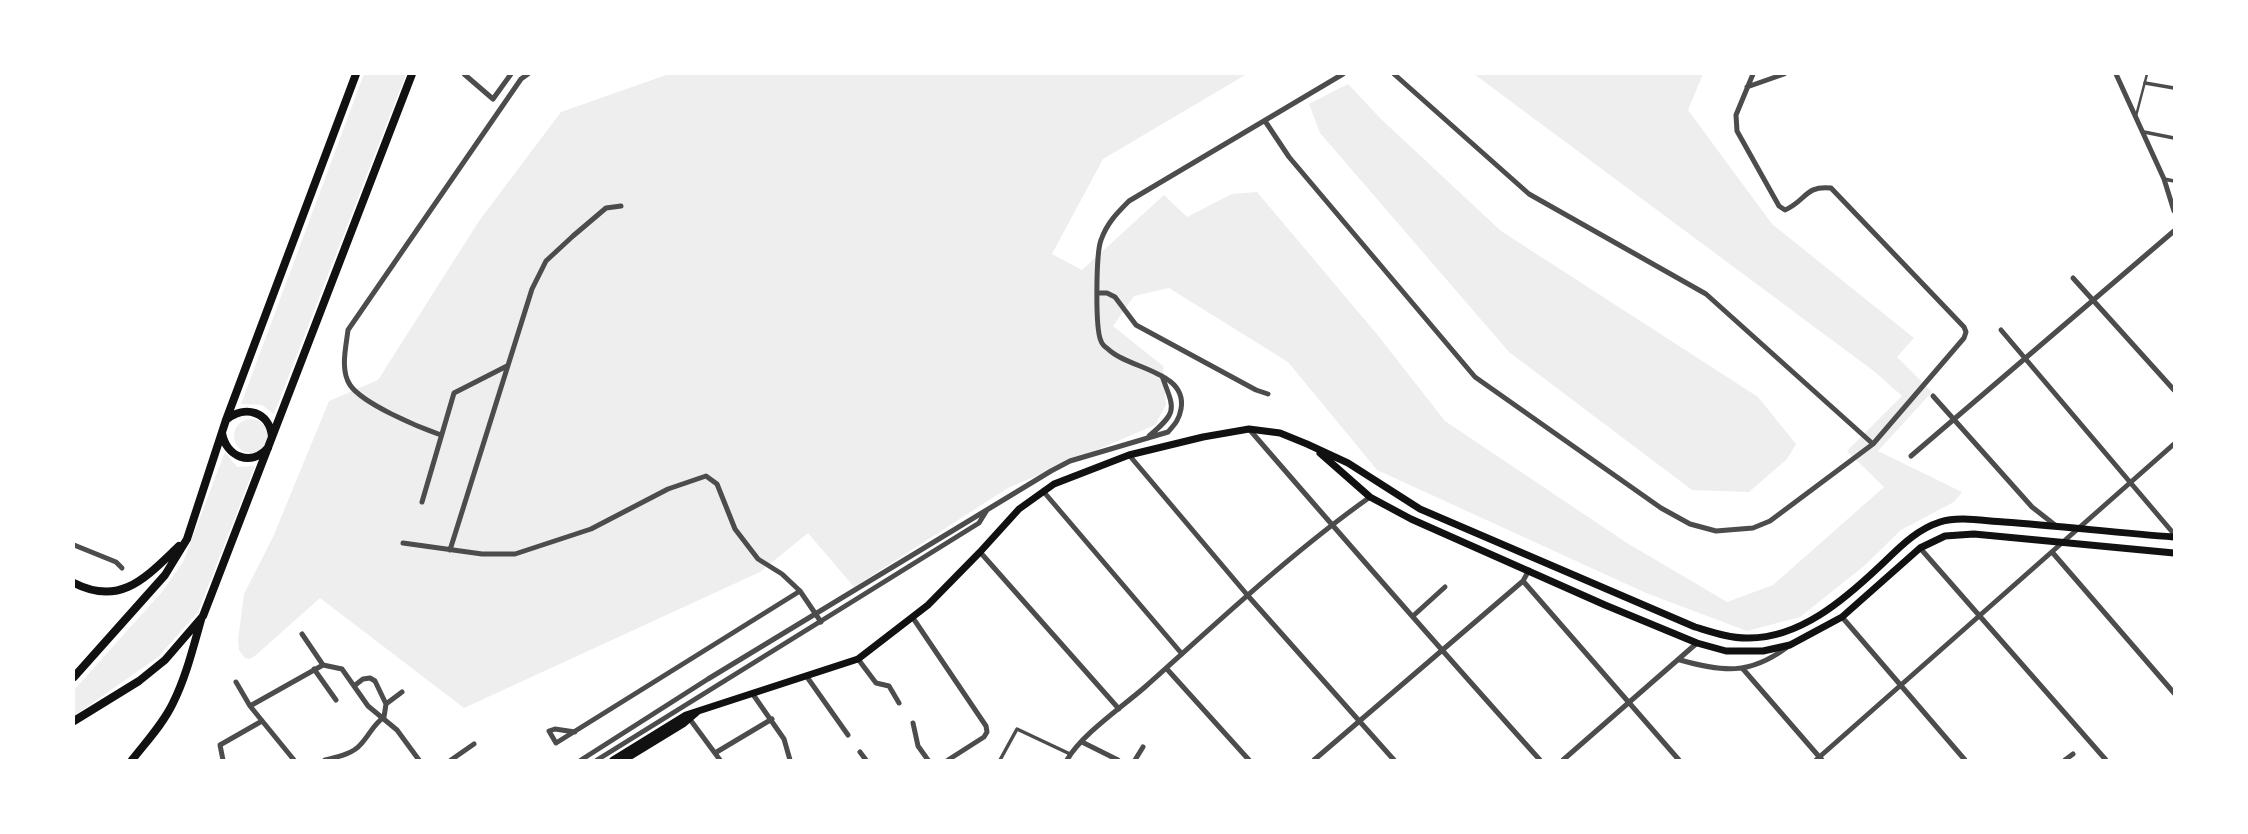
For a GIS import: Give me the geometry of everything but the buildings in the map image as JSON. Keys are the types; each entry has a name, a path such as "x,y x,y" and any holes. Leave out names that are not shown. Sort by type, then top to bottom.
{"main road":[{"path":"74,677 165,575 187,539 226,420 356,74"},
{"path":"132,761 174,701 203,616 412,74"},
{"path":"222,433 231,453 244,458 258,456 271,443 272,433 266,419 253,411 239,412 226,420"},
{"path":"613,761 698,712 858,659 912,618 980,552 1019,509 1043,491 1129,455 1249,429 1280,433 1314,447 1348,463 1420,509 1695,627 1745,639 1765,638 1783,633 1827,610 1866,579 1913,535 1941,522 1982,520 2175,536"},
{"path":"1314,447 1342,475 1370,497 1411,519 1697,643 1726,651 1742,652 1790,645 1842,617 1920,548 1945,536 1974,534 2175,553"},
{"path":"74,583 109,593 122,590 147,576 187,539"},
{"path":"74,722 139,681 165,660 203,616"},
{"path":"624,761 688,717"}],"street":[{"path":"464,74 493,99 511,74"},
{"path":"441,435 412,425 360,395 348,383 344,363 348,330 513,91 528,74"},
{"path":"580,761 699,684 1070,461 1168,432 1178,421 1182,402 1179,390 1162,376 1109,351 1101,341 1098,326 1097,268 1100,242 1111,218 1129,201 1343,74"},
{"path":"1394,74 1529,194 1706,294 1873,444"},
{"path":"1265,121 1289,157 1475,377 1661,508 1690,524 1716,531 1736,530 1770,522 1873,444 1964,338 1966,332 1831,188 1810,190 1795,206 1785,210 1779,206 1737,131 1736,115 1753,74"},
{"path":"1747,87 1784,74"},
{"path":"2116,74 2144,132 2175,211"},
{"path":"2145,83 2175,88"},
{"path":"2144,132 2175,138"},
{"path":"2164,179 2175,181"},
{"path":"450,550 531,289 546,261 606,208 621,206"},
{"path":"1911,456 2175,232"},
{"path":"2073,278 2175,390"},
{"path":"1098,293 1115,297 1136,325 1268,394"},
{"path":"2001,330 2175,536"},
{"path":"422,502 454,393 507,366"},
{"path":"1147,438 1168,418 1172,410 1171,395 1162,376"},
{"path":"1933,396 2032,507 2055,525"},
{"path":"1249,429 1540,761"},
{"path":"1743,669 1819,760 2175,444"},
{"path":"1129,455 1249,597 1394,761"},
{"path":"403,543 482,554 515,554 591,529 668,489 706,476 717,484 735,529 758,559 782,574 800,591 821,622"},
{"path":"1043,491 1182,653"},
{"path":"1000,761 1017,729 1069,757 1119,709 1331,524 1370,497"},
{"path":"597,761 979,523 989,508"},
{"path":"74,545 116,562 122,568"},
{"path":"1920,548 2106,761"},
{"path":"980,552 1119,709"},
{"path":"2052,552 2175,693"},
{"path":"1314,761 1522,580 1529,570"},
{"path":"1522,580 1679,761"},
{"path":"1413,616 1445,587"},
{"path":"857,588 863,596"},
{"path":"575,732 555,729 549,731 556,743 575,732 800,591"},
{"path":"1842,617 1965,761"},
{"path":"912,618 986,726 987,733 984,737 948,761"},
{"path":"302,634 323,665"},
{"path":"772,640 778,649"},
{"path":"1563,761 1697,643"},
{"path":"1680,660 1701,666 1743,669 1765,663 1790,645"},
{"path":"858,659 876,683 889,686 899,703"},
{"path":"250,706 323,665 342,668 368,706 397,730 419,761"},
{"path":"1167,668 1250,761"},
{"path":"314,669 335,700"},
{"path":"807,677 848,735"},
{"path":"325,761 354,750 371,728 384,717 386,704 375,681 370,678 363,679 354,686"},
{"path":"236,682 250,706 294,761"},
{"path":"699,684 705,694"},
{"path":"386,704 402,692"},
{"path":"752,693 784,739 790,761"},
{"path":"670,703 676,713"},
{"path":"688,717 720,761"},
{"path":"715,753 772,719"},
{"path":"223,761 220,746 262,721"},
{"path":"913,723 918,746 928,761"},
{"path":"1082,742 1118,761"},
{"path":"451,761 474,744"},
{"path":"1135,761 1143,747"},
{"path":"860,752 866,761"},
{"path":"2066,761 2073,754"}],"lane":[{"path":"2136,116 2147,74"}],"shaded area":[{"path":"364,74 406,74 274,414 262,405 241,404"},
{"path":"669,74 1247,74 1103,159 1052,254 1082,270 1164,195 1187,217 1232,194 1257,192 1376,333 1445,421 1627,543 1727,602 1773,585 1884,487 1847,451 1902,396 1875,372 1474,74 1703,74 1688,110 1772,224 1914,338 1897,357 1932,392 1878,451 1962,492 1954,502 1901,530 1864,566 1800,617 1747,631 1646,593 1377,470 1288,362 1169,288 1134,296 1113,326 1163,366 1166,405 1155,425 1008,488 854,587 808,533 760,572 464,708 320,598 256,655 250,659 245,658 239,650 238,640 244,594 273,537 329,401 378,380 479,221 561,112"},
{"path":"1348,84 1381,119 1501,231 1758,397 1796,444 1787,459 1749,492 1692,490 1509,352 1320,133 1309,104"},
{"path":"251,419 263,424 268,436 263,448 251,453 239,448 234,436 239,424"},
{"path":"225,452 237,467 255,466 198,612 158,657 74,716 74,690 162,592 183,562"}]}
